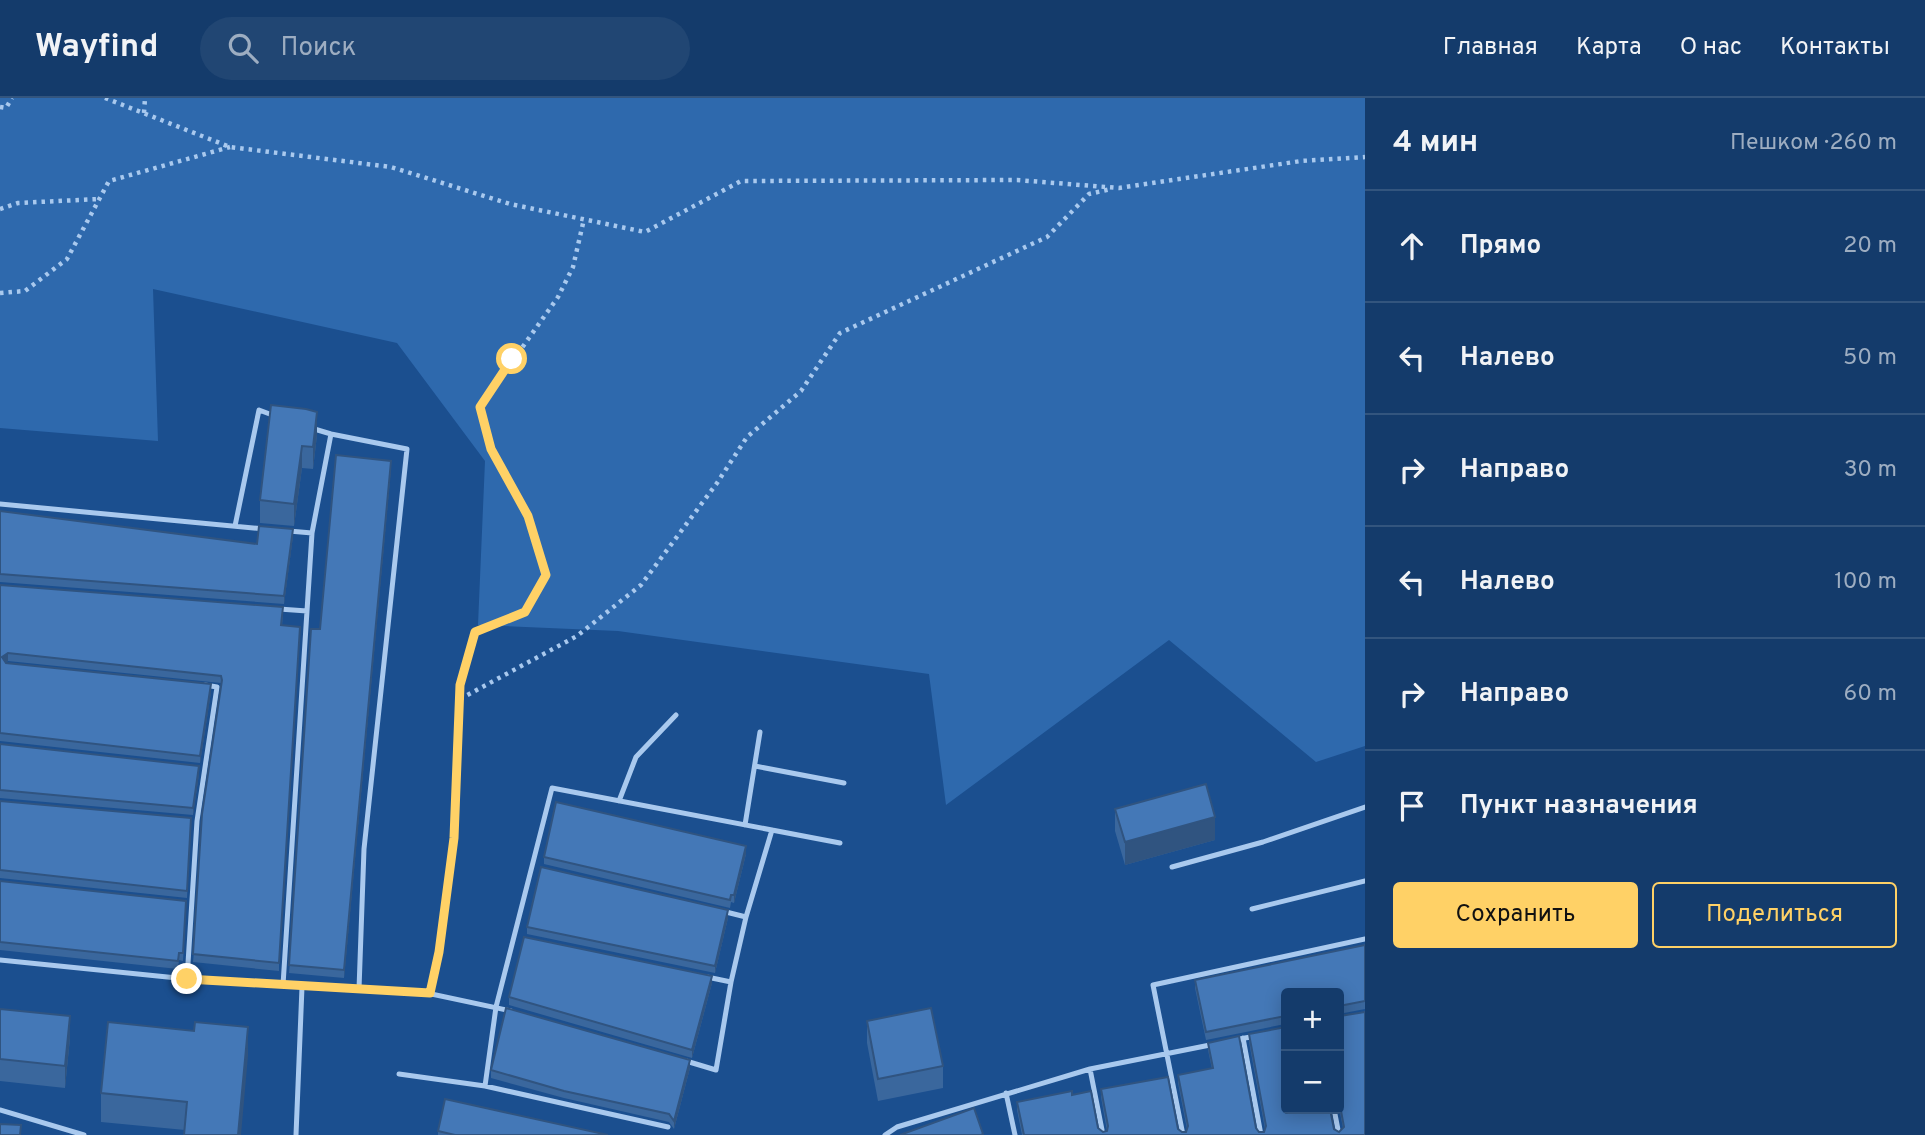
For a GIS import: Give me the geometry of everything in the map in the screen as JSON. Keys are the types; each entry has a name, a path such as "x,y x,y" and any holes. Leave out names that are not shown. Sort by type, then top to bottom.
{"lane":[{"path":"235,526 259,410 283,418"},
{"path":"307,426 331,434 407,449 364,849 359,989"},
{"path":"283,985 312,533 331,434"},
{"path":"0,504 274,530"},
{"path":"286,531 312,533"},
{"path":"265,608 307,611"},
{"path":"187,979 197,821 217,687 191,684"},
{"path":"620,801 636,757 676,715"},
{"path":"745,825 761,732"},
{"path":"755,766 844,783"},
{"path":"191,768 204,769"},
{"path":"485,1086 496,1007 552,788 840,843"},
{"path":"1172,867 1263,842 1365,807"},
{"path":"184,820 197,821"},
{"path":"678,1059 716,1070 731,982 746,917 772,830"},
{"path":"532,867 545,870"},
{"path":"1252,909 1365,881"},
{"path":"178,902 191,904"},
{"path":"719,911 746,917"},
{"path":"514,937 527,940"},
{"path":"1183,1135 1153,985 1365,939"},
{"path":"0,960 187,979 430,993 522,1014"},
{"path":"704,976 731,982"},
{"path":"296,1135 302,987"},
{"path":"1230,1041 1265,1034"},
{"path":"1243,1038 1261,1135"},
{"path":"885,1135 897,1127 1090,1069 1217,1043"},
{"path":"1090,1069 1103,1135"},
{"path":"399,1074 485,1086 668,1127"},
{"path":"1006,1093 1015,1135"},
{"path":"0,1110 85,1135"},
{"path":"1335,1114 1339,1135"}],"path":[{"path":"0,107 6,108 12,98"},
{"path":"104,98 230,147 391,167 510,204 645,232 741,181 1017,180 1119,188"},
{"path":"144,113 145,98"},
{"path":"0,293 25,291 67,259 109,181 230,147"},
{"path":"459,700 577,636 641,585 717,483 747,437 801,391 840,334 1047,237 1089,194 1301,160 1365,157"},
{"path":"0,209 18,202 99,199"},
{"path":"430,993 439,952 454,838 460,685 475,632 525,612 546,575 528,516 491,449 480,407 558,297 573,267 584,219"}],"shaded area":[{"path":"0,98 1365,98 1365,746 1316,762 1169,640 946,805 929,674 618,631 478,625 485,461 397,343 153,289 158,441 0,428"}],"building":[{"path":"271,405 317,412 313,447 302,446 294,504 260,500"},
{"path":"336,455 391,461 344,970 289,965 311,629 320,629"},
{"path":"0,511 257,544 259,526 293,529 284,596 0,574"},
{"path":"0,585 283,607 281,625 300,627 279,963 193,954 202,814 221,676 8,653 2,657 6,663 211,684 200,756 0,733"},
{"path":"0,744 199,766 193,808 0,790"},
{"path":"1206,784 1215,817 1125,842 1115,809"},
{"path":"0,801 191,818 187,891 0,870"},
{"path":"556,802 746,846 734,895 731,895 730,900 544,857"},
{"path":"541,867 728,910 715,966 527,927"},
{"path":"0,881 186,901 183,953 179,953 178,961 0,942"},
{"path":"524,937 712,976 692,1050 509,997"},
{"path":"1365,945 1365,1001 1344,1005 1344,988 1281,988 1281,1017 1206,1032 1195,980"},
{"path":"506,1008 690,1060 674,1121 669,1114 564,1091 491,1070"},
{"path":"931,1008 943,1066 878,1079 867,1021"},
{"path":"0,1009 70,1016 65,1066 0,1059"},
{"path":"1365,1012 1365,1135 1024,1135 1017,1102 1072,1091 1072,1095 1091,1091 1098,1128 1103,1132 1107,1131 1108,1126 1101,1089 1168,1077 1178,1129 1186,1132 1188,1126 1178,1075 1213,1068 1208,1043 1239,1036 1256,1128 1259,1132 1264,1132 1266,1126 1249,1034 1281,1028 1281,1114 1331,1114 1334,1129 1339,1132 1344,1127 1342,1114 1344,1114 1344,1015"},
{"path":"108,1022 194,1031 195,1022 248,1027 238,1135 184,1135 187,1102 101,1093"},
{"path":"445,1099 608,1135 455,1135 438,1131"},
{"path":"974,1108 983,1134 981,1135 900,1135"},
{"path":"0,1124 21,1125 20,1135 0,1135"}],"route":[{"path":"187,979 430,993 439,952 454,838 460,685 475,632 525,612 546,575 528,516 491,449 480,407 512,359"}]}
